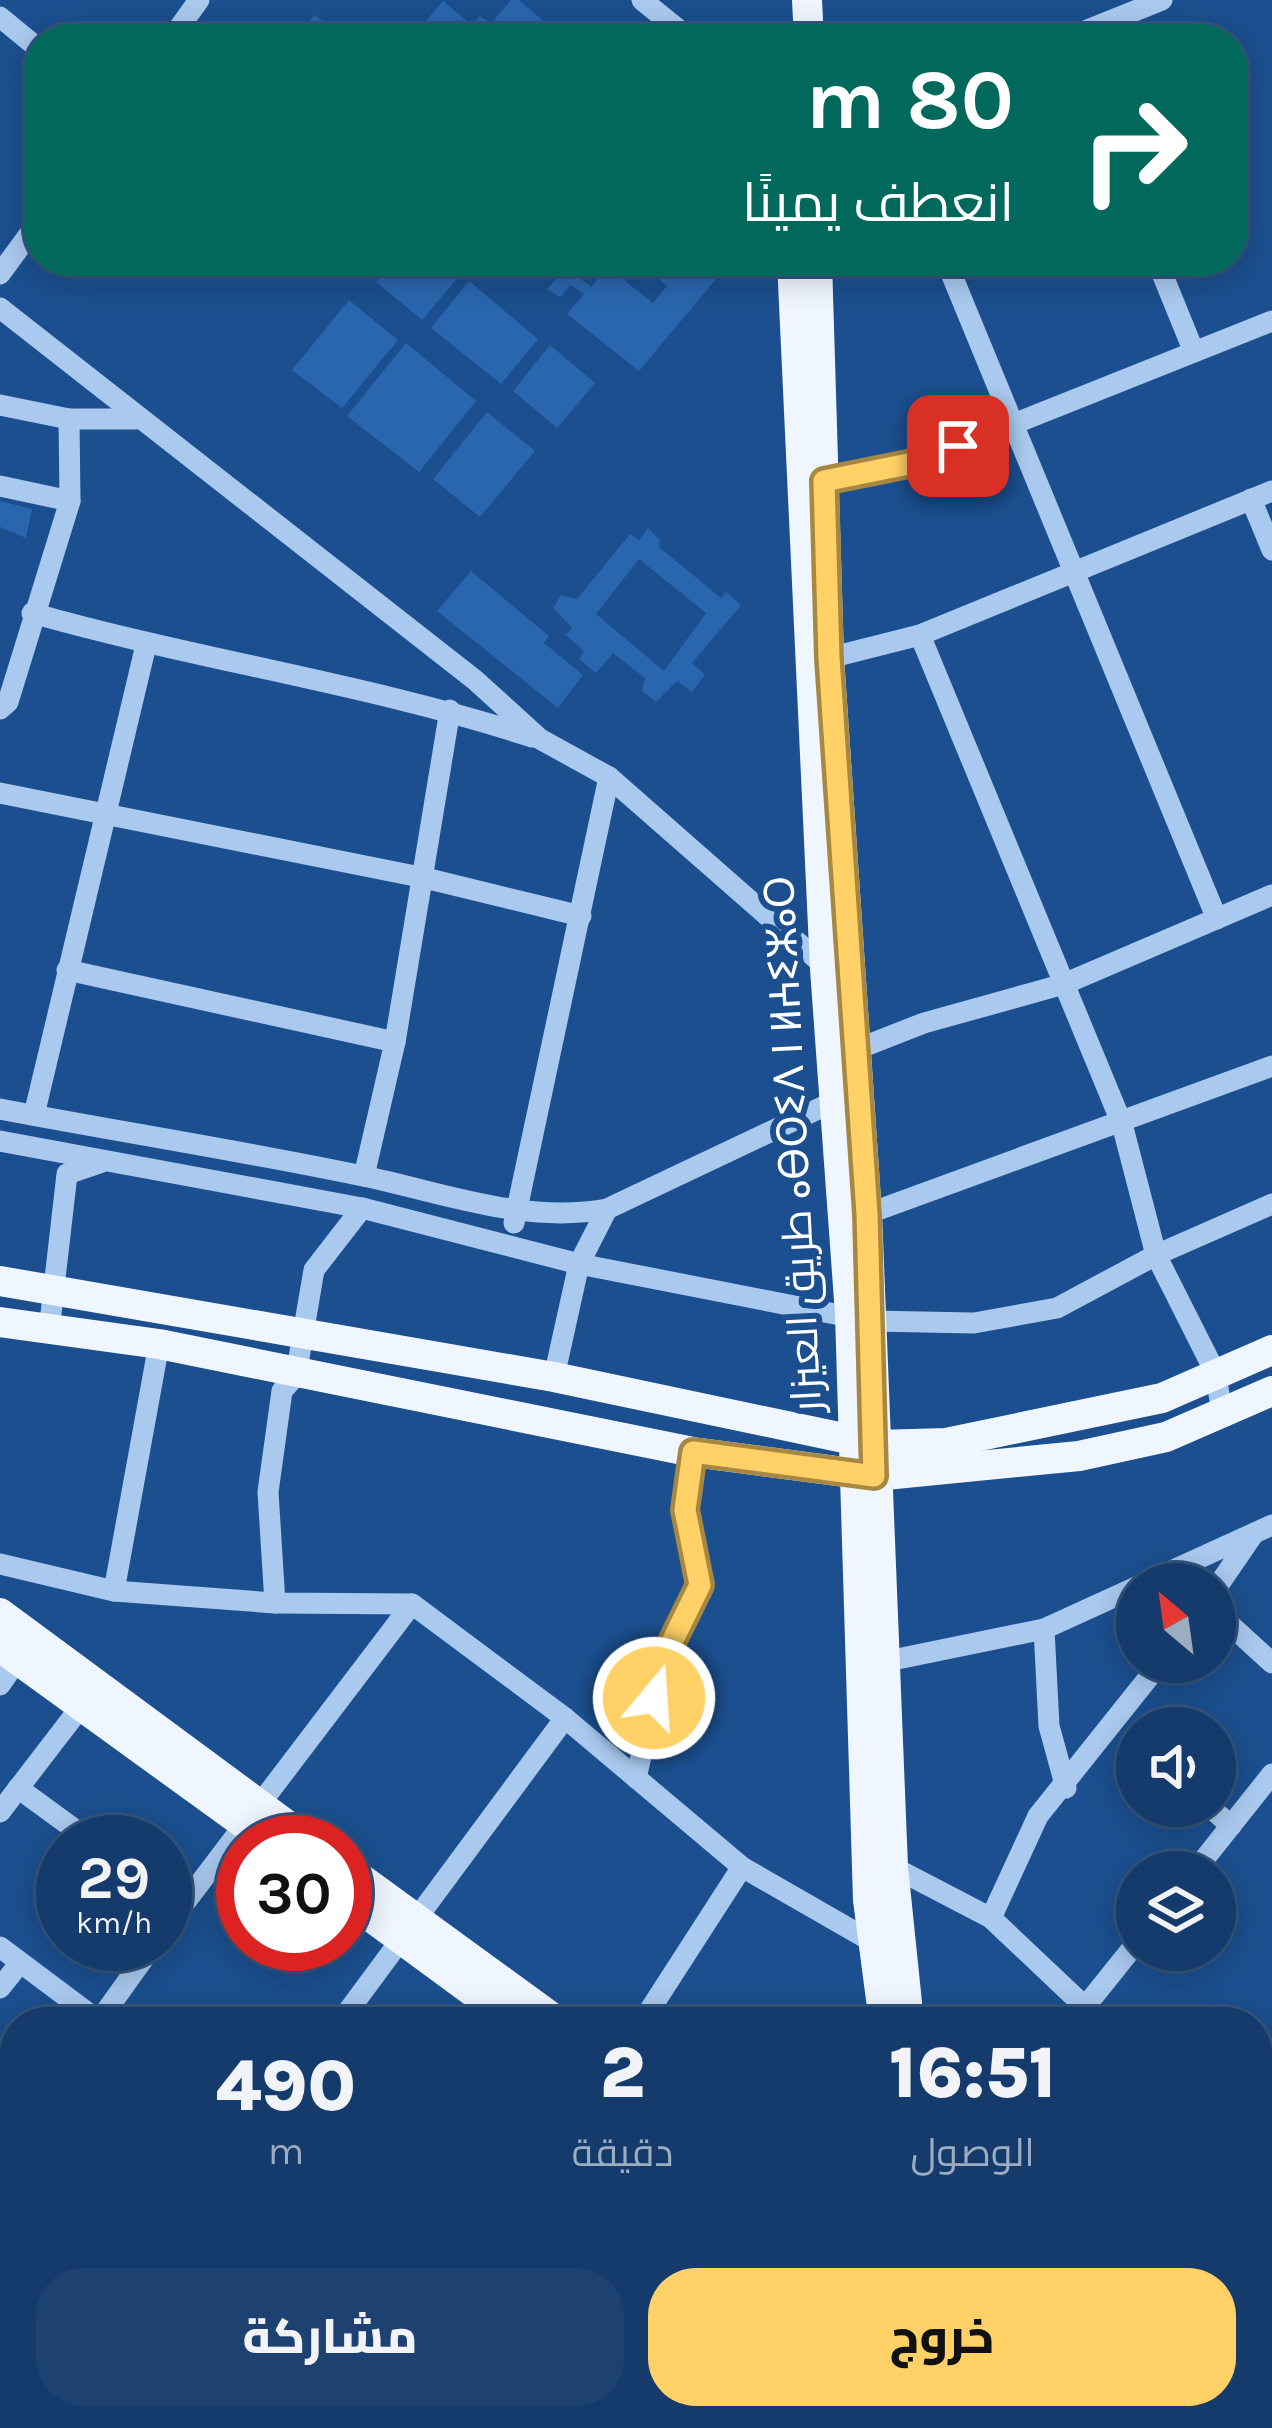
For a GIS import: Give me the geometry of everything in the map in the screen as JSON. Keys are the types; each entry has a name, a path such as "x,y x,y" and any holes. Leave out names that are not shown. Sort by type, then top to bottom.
{"main road":[{"name":"طريق العيزار ⴰⴱⵔⵉⴷ ⵏ ⵍⵄⵉⵣⴰⵔ","path":"793,276 813,482"},
{"name":"طريق العيزار ⴰⴱⵔⵉⴷ ⵏ ⵍⵄⵉⵣⴰⵔ","path":"817,276 813,482 838,971 837,1100 860,1318 886,1949 904,2007"},
{"name":"طريق العيزار ⴰⴱⵔⵉⴷ ⵏ ⵍⵄⵉⵣⴰⵔ","path":"838,971 855,1050 867,1214 860,1318"},
{"path":"0,1280 554,1377 863,1458 1026,1429 1162,1398 1272,1350"},
{"path":"0,1322 158,1344 693,1452 863,1458 1078,1456 1166,1437 1272,1391"},
{"path":"0,1613 247,1815"},
{"path":"6,1664 83,1704 244,1815"},
{"name":"طريق العيزار ⴰⴱⵔⵉⴷ ⵏ ⵍⵄⵉⵣⴰⵔ","path":"875,1664 893,1867 878,2007"},
{"path":"372,1894 497,2007"},
{"path":"372,1911 534,2007"}],"street":[{"path":"642,0 672,24"},
{"path":"1102,24 1162,0"},
{"path":"0,16 24,36"},
{"path":"0,274 24,241"},
{"path":"952,276 1217,919"},
{"path":"1162,276 1194,352"},
{"path":"0,308 475,680 540,739"},
{"path":"813,482 918,462 1272,320"},
{"path":"0,405 69,419 136,418"},
{"path":"0,709 8,702 70,502 69,419"},
{"path":"0,486 70,502"},
{"path":"819,661 920,634 1262,495 1272,550"},
{"path":"32,613 146,645 450,710 540,739 609,777 838,971"},
{"path":"920,634 1122,1124 1156,1255 1216,1374 1222,1414"},
{"path":"34,1115 146,645"},
{"path":"364,1176 395,1042 450,710"},
{"path":"510,1243 609,777"},
{"path":"0,794 425,878 581,916"},
{"path":"855,1050 924,1024 1064,984 1272,895"},
{"path":"67,970 395,1042"},
{"path":"867,1214 1272,1066"},
{"path":"0,1109 364,1176 516,1213 607,1209 837,1100"},
{"path":"108,1160 112,1130"},
{"path":"0,1141 362,1208 579,1264 860,1318 1016,1318 1058,1308 1156,1255 1272,1204"},
{"path":"49,1331 67,1174 108,1160"},
{"path":"275,1603 268,1492 282,1390 296,1375 314,1270 362,1208"},
{"path":"554,1377 579,1264 607,1209"},
{"path":"114,1591 158,1344"},
{"path":"635,1778 664,1658 700,1585 685,1510 693,1452"},
{"path":"1198,1563 1263,1529"},
{"path":"1236,1563 1263,1529"},
{"path":"0,1564 114,1591 275,1603 412,1604 565,1718 742,1867 886,1949"},
{"path":"875,1664 1045,1629 1116,1600"},
{"path":"266,1815 412,1604"},
{"path":"1045,1629 1049,1726 1066,1788"},
{"path":"1236,1631 1272,1664"},
{"path":"0,1812 83,1704"},
{"path":"351,2007 565,1718"},
{"path":"991,1918 1038,1816 1116,1723"},
{"path":"1236,1820 1272,1774"},
{"path":"18,1788 55,1815"},
{"path":"1211,1851 1230,1827"},
{"path":"192,1884 216,1863"},
{"path":"651,2007 742,1867"},
{"path":"893,1867 991,1918 1076,2007"},
{"path":"0,1947 80,2007"},
{"path":"0,1988 20,1963"},
{"path":"109,2007 135,1971"},
{"path":"1093,2007 1118,1971"}],"building":[{"path":"511,0 519,0 547,24 473,24 480,16 491,23"},
{"path":"443,1 471,24 423,24"},
{"path":"381,276 459,276 422,320 376,282"},
{"path":"558,276 577,276 591,287 600,276 618,276 653,303 667,286 655,276 718,276 639,371 567,314 584,294 571,285 560,297 547,289"},
{"path":"469,281 538,339 501,384 431,328"},
{"path":"349,300 398,340 342,408 292,370"},
{"path":"406,343 476,401 419,472 347,416"},
{"path":"550,345 595,383 557,428 513,391"},
{"path":"487,412 535,451 480,517 433,479"},
{"path":"0,501 32,509 26,538 0,527"},
{"path":"648,528 660,540 659,547 721,598 726,592 741,605 692,663 705,675 692,692 677,681 656,702 642,691 645,678 613,653 596,673 579,659 584,651 566,635 572,628 553,608 561,595 577,599 630,534 639,540","holes":["639,559 706,613 664,671 596,614"]},
{"path":"471,571 549,636 544,643 583,675 558,708 437,611"}],"route":[{"path":"654,1698 664,1658 700,1585 685,1510 693,1452 874,1476 877,1445 867,1214 829,658 824,481 918,462 958,446"}]}
